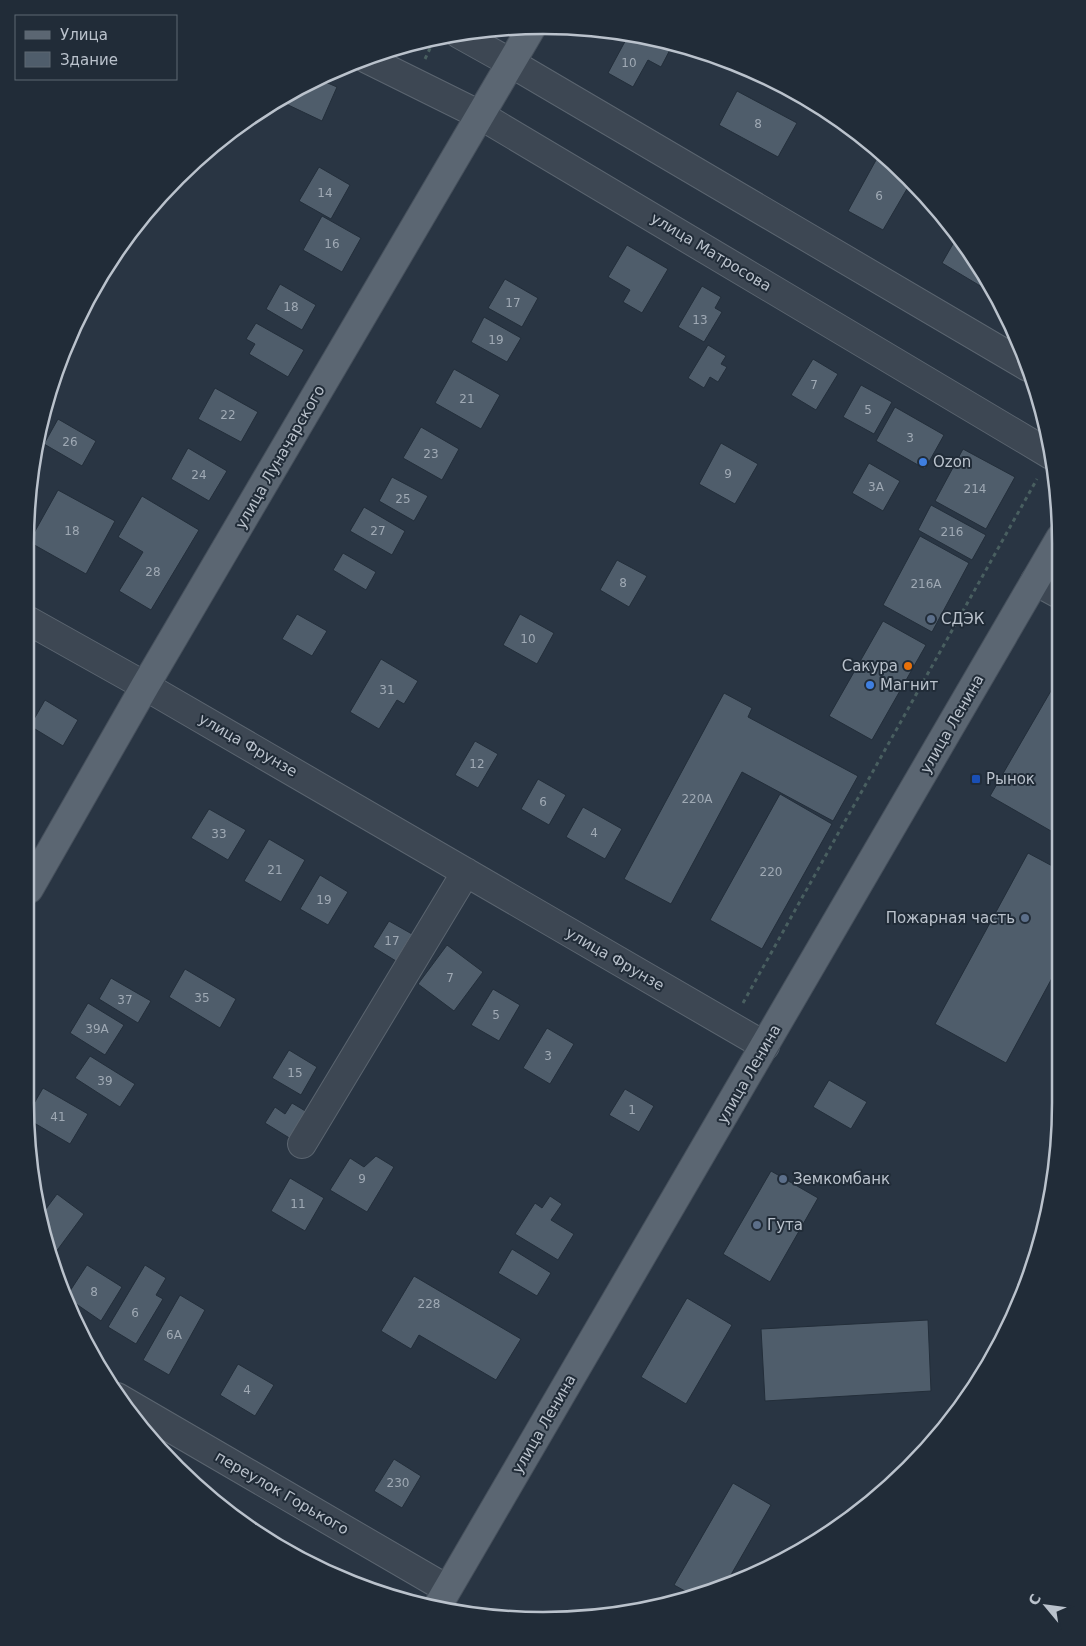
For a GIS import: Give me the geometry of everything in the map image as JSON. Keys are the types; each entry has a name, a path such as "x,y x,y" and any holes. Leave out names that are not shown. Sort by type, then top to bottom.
{"main road":[{"name":"улица Луначарского","path":"34,882 146,686 528,34"},
{"name":"улица Ленина","path":"441,1599 1052,552"}],"street":[{"path":"469,39 1018,361"},
{"name":"улица Матросова","path":"374,63 480,115 1045,463"},
{"path":"1035,581 1052,590"},
{"name":"улица Фрунзе","path":"34,623 146,686 765,1046"},
{"path":"302,1144 466,872"},
{"name":"переулок Горького","path":"136,1409 441,1599"}],"path":[{"path":"730,1026 1046,464"}],"building":[{"path":"625,41 670,50 661,67 648,60 633,87 608,73"},
{"path":"326,82 337,87 322,121 285,104"},
{"path":"737,91 797,123 778,157 719,125"},
{"path":"877,158 908,188 883,230 848,211"},
{"path":"319,167 350,185 331,219 299,201"},
{"path":"322,216 361,238 342,272 303,250"},
{"path":"954,243 984,288 942,263"},
{"path":"627,245 668,269 642,313 623,302 630,290 608,277"},
{"path":"505,279 538,298 522,327 488,308"},
{"path":"280,284 316,305 302,330 266,309"},
{"path":"702,286 721,297 715,308 722,312 704,342 678,327"},
{"path":"484,317 521,338 507,362 471,342"},
{"path":"256,323 304,350 288,377 249,354 255,344 246,339"},
{"path":"708,345 726,356 721,364 727,367 718,382 710,377 704,388 688,378"},
{"path":"813,359 838,374 816,410 791,395"},
{"path":"454,369 500,395 481,429 435,403"},
{"path":"861,385 892,402 874,434 843,417"},
{"path":"215,388 258,412 241,442 198,419"},
{"path":"895,407 944,435 925,469 876,441"},
{"path":"58,419 96,441 82,466 44,444"},
{"path":"421,427 459,449 442,480 403,458"},
{"path":"721,443 758,464 735,504 699,484"},
{"path":"188,448 227,471 209,501 171,479"},
{"path":"963,449 1015,477 986,529 935,501"},
{"path":"869,463 900,481 883,511 852,493"},
{"path":"392,477 428,496 414,521 379,501"},
{"path":"58,490 115,521 86,574 34,545 34,532"},
{"path":"142,496 199,530 151,610 119,591 143,552 118,537"},
{"path":"931,505 986,535 972,560 918,530"},
{"path":"364,507 405,531 392,555 350,531"},
{"path":"920,536 969,563 932,632 883,605"},
{"path":"343,553 376,572 366,590 333,570"},
{"path":"617,560 647,576 629,607 600,590"},
{"path":"297,614 327,631 312,656 282,639"},
{"path":"520,614 554,633 537,664 503,645"},
{"path":"883,621 926,645 872,740 829,716"},
{"path":"381,659 418,681 404,704 397,700 379,729 350,712"},
{"path":"1052,689 1052,832 990,796"},
{"path":"724,693 752,708 748,717 858,776 833,821 742,772 671,904 624,879"},
{"path":"45,700 78,720 63,746 34,728 34,719"},
{"path":"475,741 498,754 478,788 455,775"},
{"path":"538,779 566,795 549,825 521,809"},
{"path":"780,794 832,824 762,949 710,920"},
{"path":"583,807 622,829 605,859 566,837"},
{"path":"209,809 246,830 228,860 191,838"},
{"path":"269,839 305,860 281,902 244,881"},
{"name":"Пожарная часть","path":"1028,853 1052,866 1052,978 1006,1063 935,1024"},
{"path":"320,875 348,892 328,925 300,909"},
{"path":"389,921 412,934 396,961 373,947"},
{"path":"447,945 483,972 454,1011 418,984"},
{"path":"185,969 236,999 220,1028 169,997"},
{"path":"111,978 151,1001 138,1023 99,999"},
{"path":"493,989 520,1005 499,1041 471,1025"},
{"path":"88,1003 124,1025 105,1055 70,1033"},
{"path":"547,1028 574,1044 550,1084 523,1068"},
{"path":"289,1050 317,1067 301,1095 272,1078"},
{"path":"90,1056 135,1084 120,1107 75,1078"},
{"path":"829,1080 867,1102 851,1129 813,1107"},
{"path":"43,1088 88,1114 70,1144 35,1123 34,1103"},
{"path":"625,1089 654,1106 639,1132 609,1115"},
{"path":"292,1103 307,1112 291,1139 265,1123 275,1107 285,1114"},
{"path":"376,1156 394,1167 367,1212 330,1190 350,1158 364,1167"},
{"path":"771,1171 818,1198 770,1282 723,1254"},
{"path":"290,1178 324,1198 305,1231 271,1211"},
{"path":"57,1194 84,1214 56,1252 51,1235 46,1209"},
{"path":"550,1196 562,1204 551,1220 574,1234 558,1260 515,1234 535,1203 542,1208"},
{"path":"512,1249 551,1273 537,1296 498,1273"},
{"path":"87,1265 122,1287 101,1321 75,1303 70,1291"},
{"path":"145,1265 166,1278 156,1295 163,1299 136,1344 108,1327"},
{"path":"414,1276 521,1339 496,1380 419,1335 411,1349 381,1331"},
{"path":"180,1295 205,1310 169,1375 143,1360"},
{"path":"687,1298 732,1325 686,1404 641,1377"},
{"path":"928,1320 931,1391 765,1401 761,1329"},
{"path":"238,1364 274,1385 255,1416 220,1395"},
{"path":"394,1459 421,1476 402,1508 374,1491"},
{"path":"733,1483 771,1505 730,1576 686,1592 674,1585"}],"place":[{"name":"Ozon","path":"923,462"},
{"name":"СДЭК","path":"931,619"},
{"name":"Сакура","path":"908,666"},
{"name":"Магнит","path":"870,685"},
{"name":"Рынок","path":"976,779"},
{"name":"Пожарная часть","path":"1025,918"},
{"name":"Земкомбанк","path":"783,1179"},
{"name":"Гута","path":"757,1225"}]}
